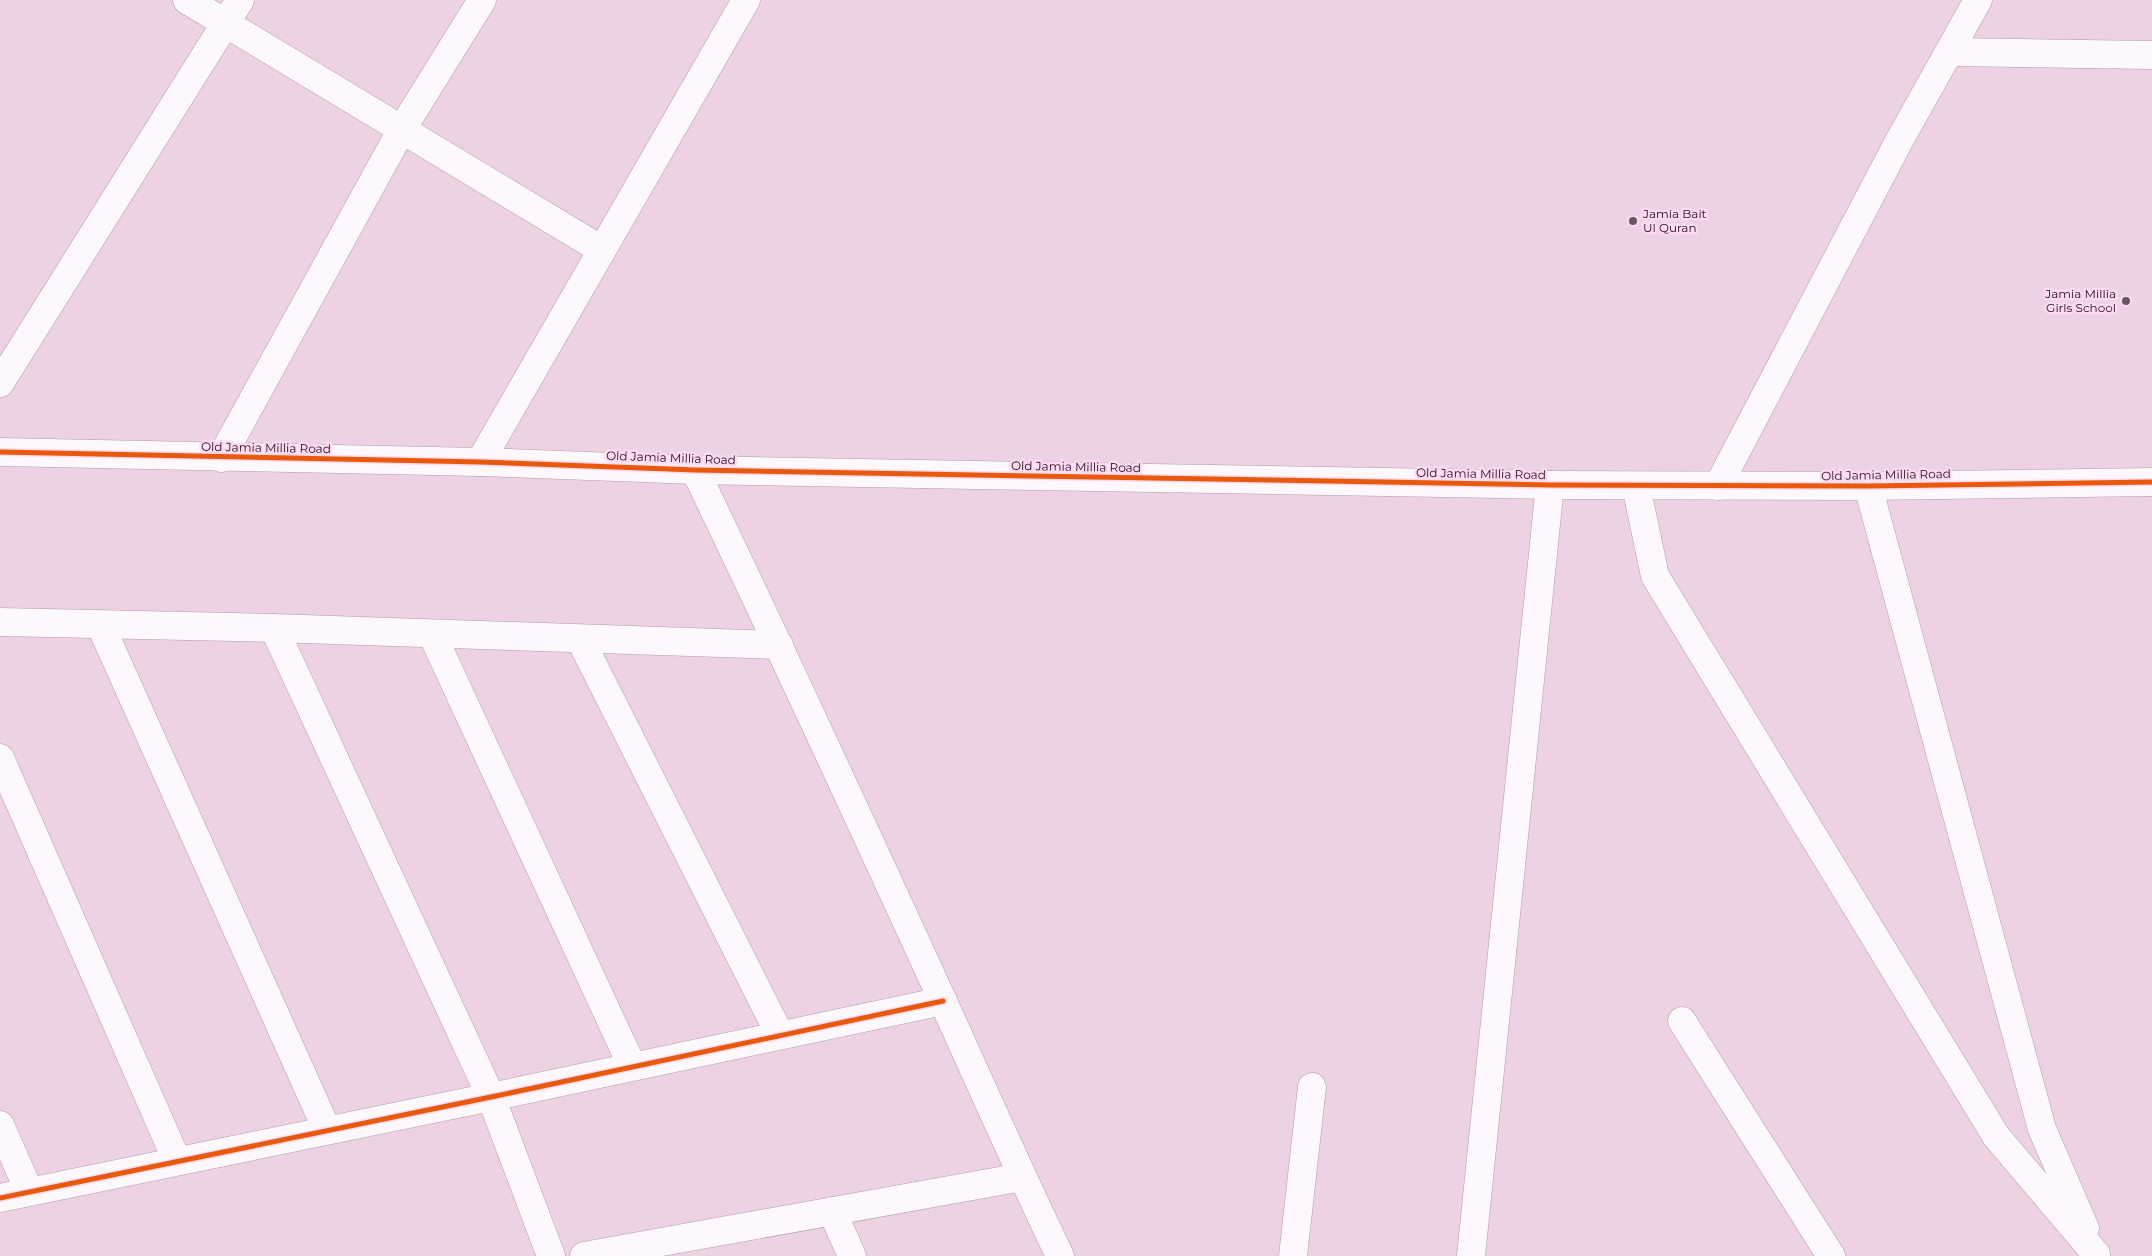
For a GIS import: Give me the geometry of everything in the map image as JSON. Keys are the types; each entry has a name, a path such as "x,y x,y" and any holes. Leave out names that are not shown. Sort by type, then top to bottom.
{"street":[{"path":"187,0 233,11 402,129 602,250"},
{"path":"221,458 402,129 482,0"},
{"path":"480,462 746,0"},
{"path":"1718,486 1899,141 1978,0"},
{"path":"0,383 233,11"},
{"path":"1949,52 2152,55"},
{"name":"Old Jamia Millia Road","path":"0,452 480,462 696,470 1550,485 1868,486 2152,482"},
{"path":"696,470 779,645 1022,1177 1060,1256"},
{"path":"1471,1256 1550,485"},
{"path":"1636,486 1655,576 1996,1136 2097,1255"},
{"path":"1868,486 2042,1129 2097,1255"},
{"path":"0,622 274,628 779,645"},
{"path":"100,624 327,1130"},
{"path":"274,628 491,1097 551,1256"},
{"path":"432,634 632,1066"},
{"path":"580,638 780,1035"},
{"path":"0,758 177,1161"},
{"path":"0,1198 491,1097 943,1001"},
{"path":"1682,1021 1831,1256"},
{"path":"1293,1256 1312,1087"},
{"path":"0,1125 29,1192"},
{"path":"584,1256 1022,1177"},
{"path":"832,1211 852,1256"}],"cycle path":[{"path":"0,452 480,462 695,470 1550,485 1868,486 2152,482"},
{"path":"0,1198 491,1097 943,1001"}],"place":[{"name":"Jamia Bait Ul Quran","path":"1633,221"},
{"name":"Jamia Millia Girls School","path":"2126,301"}]}
